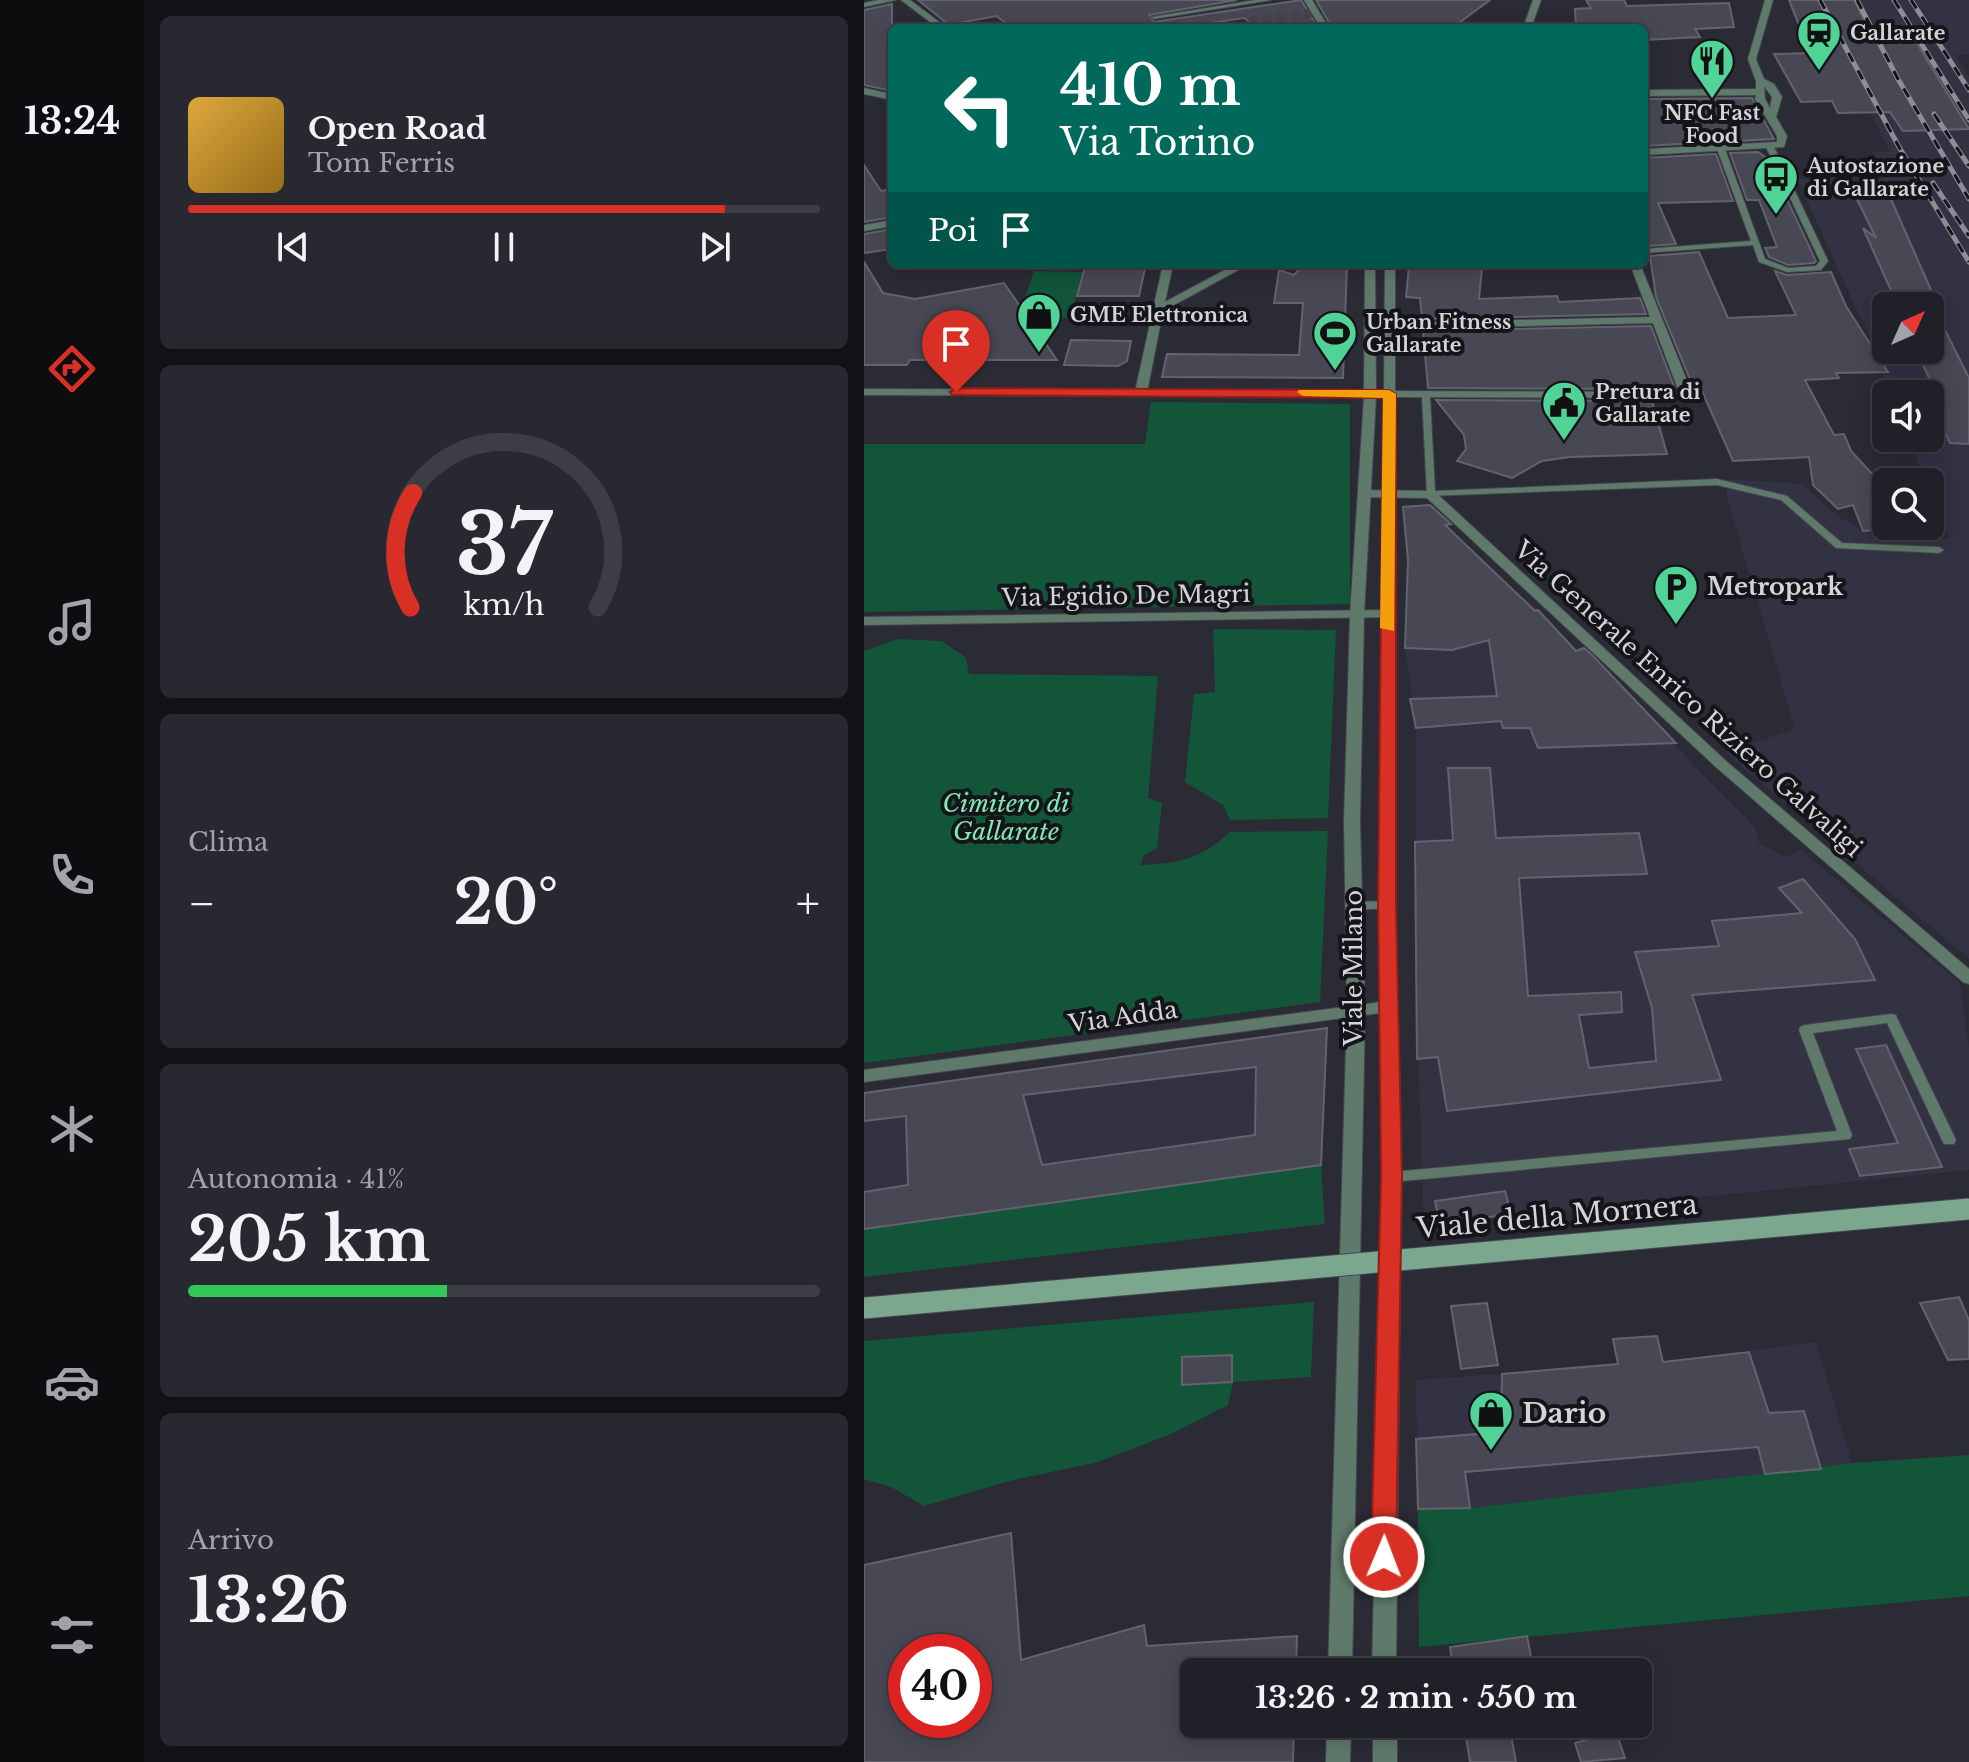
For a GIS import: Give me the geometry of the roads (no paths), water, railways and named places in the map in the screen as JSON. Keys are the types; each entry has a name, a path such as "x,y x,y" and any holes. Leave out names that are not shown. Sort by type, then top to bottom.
{"main road":[{"name":"Viale della Mornera","path":"864,1308 1969,1209"}],"street":[{"path":"864,5 892,0"},
{"path":"905,0 938,24"},
{"path":"1308,0 1323,24"},
{"path":"1528,24 1537,0"},
{"path":"1648,152 1781,145 1782,136 1761,103 1758,92 1760,81 1752,55 1769,0"},
{"path":"1760,81 1771,86 1777,97 1772,116"},
{"path":"864,91 888,96"},
{"path":"1648,93 1758,92"},
{"path":"864,228 888,224"},
{"path":"1141,392 1167,268"},
{"path":"1160,309 1237,268"},
{"name":"Viale Milano","path":"1340,1658 1356,1011 1352,822 1357,615 1370,394 1370,268"},
{"name":"Viale Milano","path":"1384,1658 1392,1177 1387,905 1390,268"},
{"path":"864,392 1682,396 1686,393 1636,268"},
{"path":"1390,326 1656,320"},
{"path":"1363,494 1430,494"},
{"name":"Via Generale Enrico Riziero Galvaligi","path":"1430,494 1721,764 1969,978"},
{"name":"Via Egidio De Magri","path":"864,621 1388,614"},
{"name":"Via Adda","path":"864,1076 1389,1007"},
{"path":"1338,1762 1339,1738"},
{"path":"1385,1738 1385,1762"}],"lane":[{"path":"1154,17 1268,0"},
{"path":"1721,149 1762,260 1778,268 1818,268 1824,261 1770,147"},
{"path":"1648,251 1755,243"},
{"path":"1426,396 1430,494 1717,482 1784,498 1839,546 1939,550"},
{"path":"1355,906 1387,905"},
{"path":"1392,1177 1845,1135 1805,1030 1891,1018 1949,1140"}],"tunnel":[{"path":"1249,22 1315,12"}],"railway":[{"path":"1820,0 1899,147 1969,262"},
{"path":"1857,0 1898,79 1969,199"},
{"path":"1894,0 1969,120"},
{"path":"1911,0 1969,90"},
{"path":"1934,114 1969,166"},
{"path":"1933,183 1969,236"}],"place":[{"name":"Gallarate","path":"1819,72"},
{"name":"NFC Fast Food","path":"1712,100"},
{"name":"Autostazione di Gallarate","path":"1776,216"},
{"name":"GME Elettronica","path":"1039,354"},
{"name":"Urban Fitness Gallarate","path":"1335,372"},
{"name":"Pretura di Gallarate","path":"1564,442"},
{"name":"Metropark","path":"1676,626"},
{"name":"Dario","path":"1491,1452"}],"park label":[{"name":"Cimitero di Gallarate","path":"1006,818"}]}
